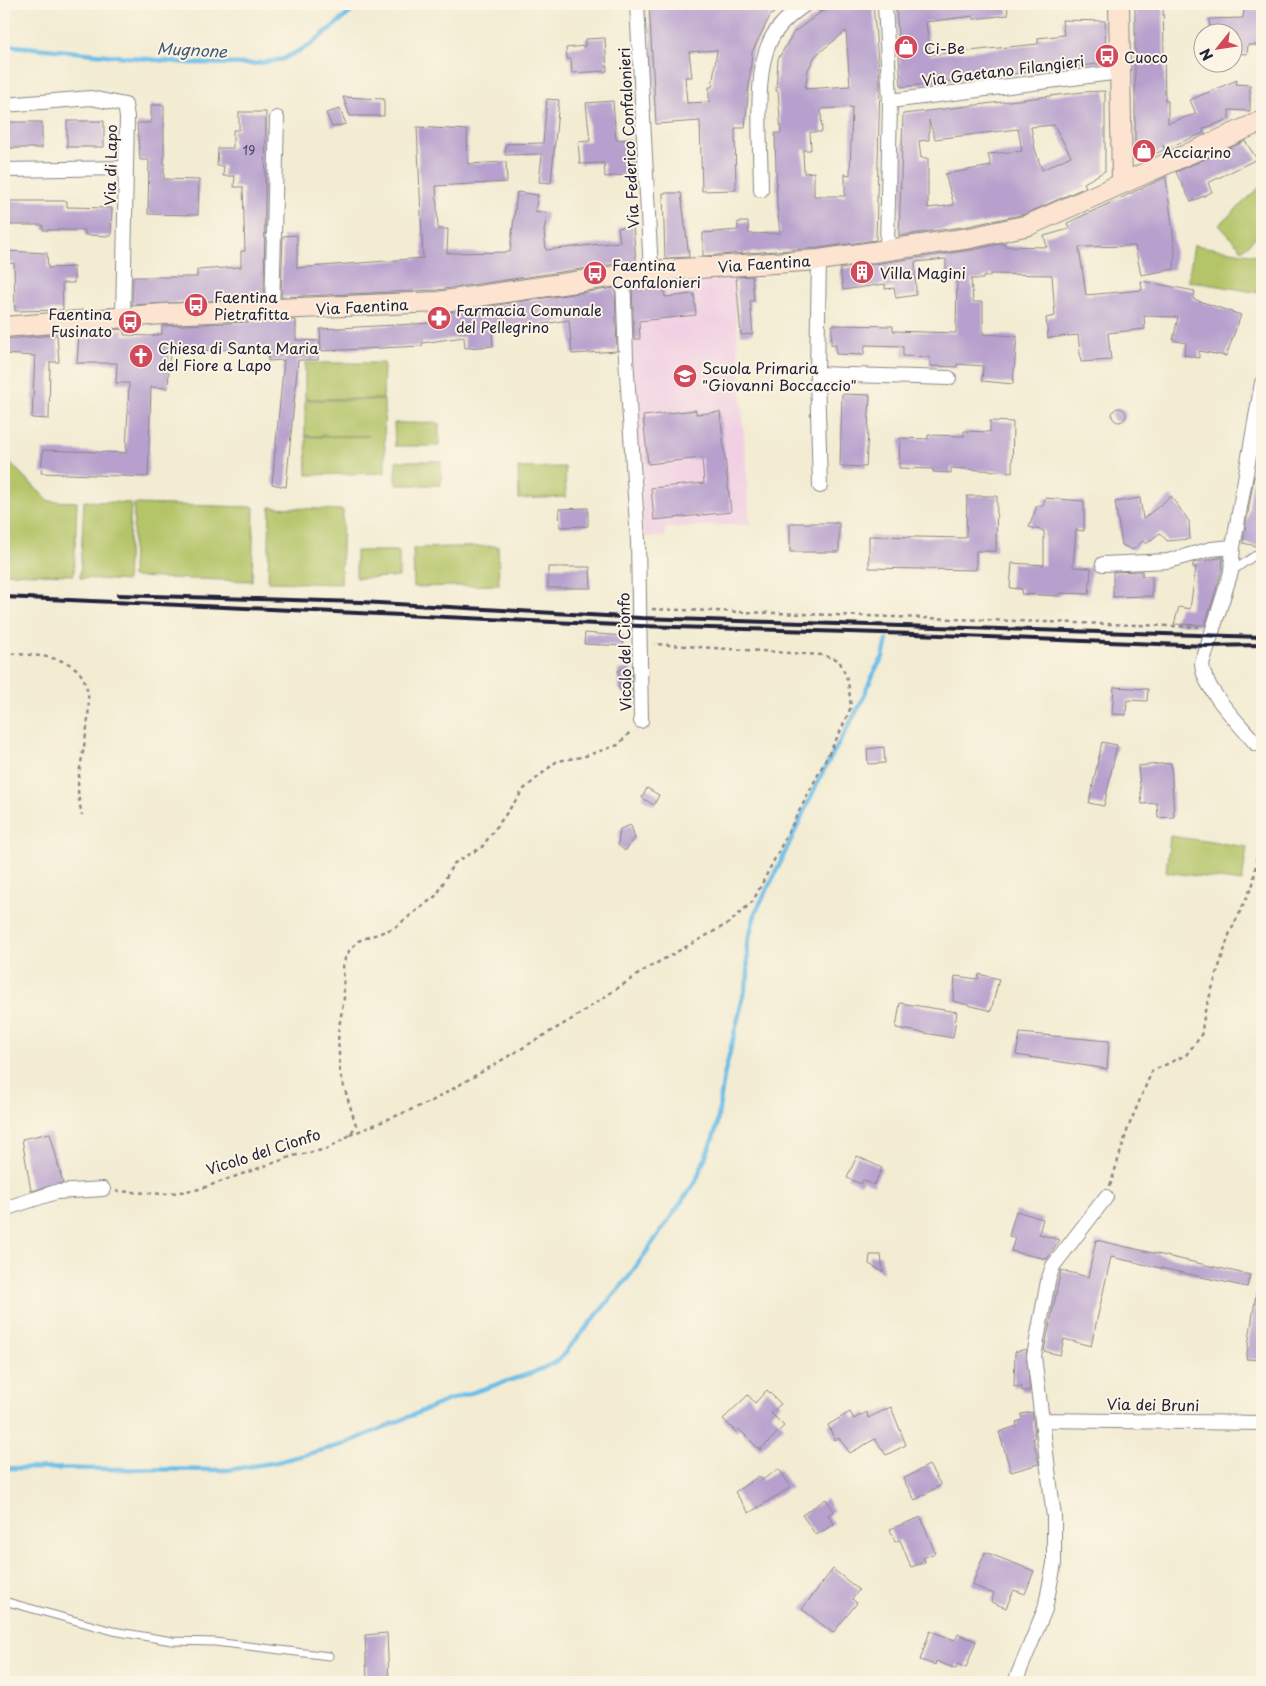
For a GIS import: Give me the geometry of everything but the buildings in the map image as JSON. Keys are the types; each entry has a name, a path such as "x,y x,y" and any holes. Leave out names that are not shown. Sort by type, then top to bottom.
{"street":[{"name":"Via Federico Confalonieri","path":"637,4 651,272"},
{"path":"885,4 890,101 887,248"},
{"path":"1119,4 1122,183"},
{"path":"761,190 761,95 764,60 772,38 789,18 809,9"},
{"name":"Via Gaetano Filangieri","path":"890,101 1120,72"},
{"name":"Via di Lapo","path":"4,105 91,98 125,105 127,117 123,318"},
{"path":"272,310 277,118"},
{"name":"Via Faentina","path":"4,327 123,318 438,302 651,272 819,260 887,248 970,238 1023,227 1262,121"},
{"path":"4,170 126,168"},
{"path":"819,260 818,374 820,486"},
{"name":"Vicolo del Cionfo","path":"623,276 640,609 641,721"},
{"path":"818,374 949,378"},
{"path":"1256,744 1209,687 1203,675 1202,664 1231,572 1233,547 1262,384"},
{"path":"1103,564 1168,561 1211,549 1233,547"},
{"path":"4,1209 56,1192 103,1189"},
{"path":"1015,1682 1045,1609 1054,1564 1054,1517 1034,1356 1048,1281 1053,1266 1106,1196"},
{"name":"Via dei Bruni","path":"1042,1420 1262,1423"}],"lane":[{"path":"1231,572 1257,554 1262,553"},
{"path":"4,1601 113,1631 172,1640 215,1642 329,1656"}],"path":[{"path":"809,9 838,4"},
{"path":"640,609 1213,627"},
{"path":"350,1135 432,1101 572,1019 646,969 729,923 753,901 851,707 844,668 838,660 822,654 640,643"},
{"path":"4,653 59,660 72,666 84,679 88,689 89,707 78,789 82,815"},
{"name":"Vicolo del Cionfo","path":"103,1189 147,1194 166,1194 200,1189 293,1156 327,1149 350,1135 356,1125 340,1074 338,1033 344,998 343,963 349,952 358,941 394,928 437,895 454,864 482,847 524,789 557,761 582,757 618,745 641,721"},
{"path":"1106,1196 1128,1128 1152,1071 1186,1054 1200,1036 1205,1010 1228,935 1253,884 1260,836 1261,765 1256,744"}],"shaded area":[{"name":"Scuola Primaria \"Giovanni Boccaccio\"","path":"733,273 750,524 665,528 665,537 644,537 625,284"}],"green space":[{"path":"1262,185 1262,231 1242,250 1219,225"},
{"path":"1194,245 1262,256 1261,293 1188,281"},
{"path":"305,363 384,363 383,399 305,399"},
{"path":"305,400 384,400 385,473 307,475 306,437 369,436 305,436"},
{"path":"394,423 439,423 439,446 395,446"},
{"path":"4,457 49,501 77,502 74,575 4,573"},
{"path":"396,461 441,461 441,485 396,485"},
{"path":"565,467 566,497 519,499 518,468"},
{"path":"84,501 131,503 127,581 80,578"},
{"path":"134,504 254,507 252,581 132,577"},
{"path":"270,507 343,510 341,584 268,582"},
{"path":"498,546 499,585 414,587 413,548"},
{"path":"356,551 399,551 399,577 356,578"},
{"path":"1170,836 1247,847 1242,882 1166,872"}],"waterway":[{"name":"Mugnone","path":"4,45 188,63 254,64 283,59 310,45 361,4"},
{"path":"4,1468 228,1470 277,1462 345,1444 446,1401 532,1373 558,1361 628,1278 696,1181 716,1130 724,1076 748,977 747,944 756,911 819,779 860,705 875,670 883,657 887,640"}],"railway":[{"path":"118,595 361,602 641,618 1262,637"},
{"path":"4,597 641,626 915,634 1207,646 1262,645"}],"place":[{"name":"Ci-Be","path":"906,47"},
{"name":"Cuoco","path":"1107,56"},
{"name":"Acciarino","path":"1144,151"},
{"name":"Villa Magini","path":"862,272"},
{"name":"Faentina Confalonieri","path":"595,273"},
{"name":"Faentina Pietrafitta","path":"196,305"},
{"name":"Farmacia Comunale del Pellegrino","path":"439,318"},
{"name":"Faentina Fusinato","path":"130,322"},
{"name":"Chiesa di Santa Maria del Fiore a Lapo","path":"141,356"},
{"name":"Scuola Primaria \"Giovanni Boccaccio\"","path":"685,376"}]}
